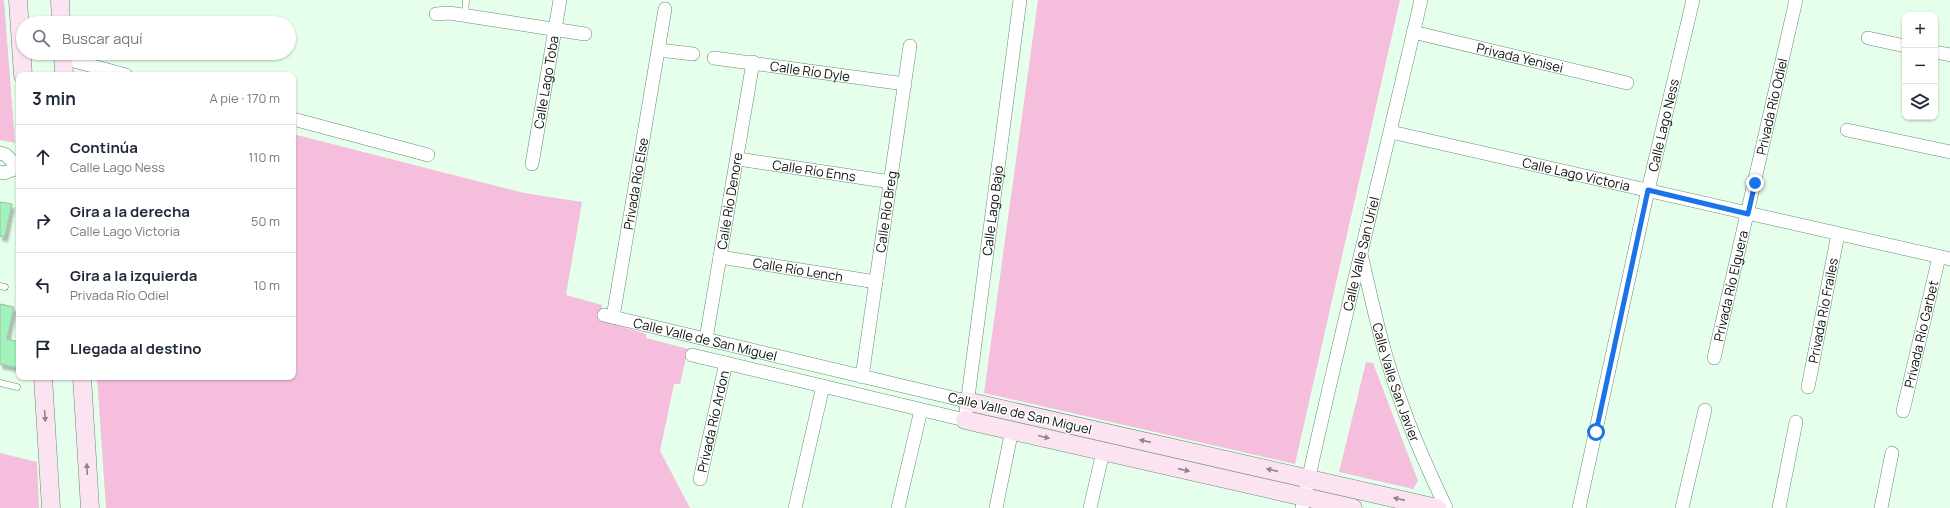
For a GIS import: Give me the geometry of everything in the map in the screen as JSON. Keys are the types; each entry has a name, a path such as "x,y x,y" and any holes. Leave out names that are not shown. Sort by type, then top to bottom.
{"street":[{"path":"18,0 19,16"},
{"path":"60,0 61,16"},
{"name":"Calle Lago Toba","path":"532,164 560,0"},
{"name":"Calle Lago Bajo","path":"965,420 966,401 1020,0"},
{"name":"Calle Valle San Uriel","path":"1303,502 1360,251 1421,0"},
{"name":"Calle Lago Ness","path":"1579,508 1648,190 1693,0"},
{"name":"Privada Río Odiel","path":"1748,214 1796,0"},
{"name":"Privada Río Else","path":"609,316 665,9"},
{"path":"436,14 450,13 465,15 585,34"},
{"name":"Privada Yenisei","path":"1414,32 1627,83"},
{"path":"1868,38 1902,45"},
{"name":"Calle Río Breg","path":"862,377 910,46"},
{"path":"658,50 693,54"},
{"path":"1938,53 1950,55"},
{"name":"Calle Río Dyle","path":"714,58 753,62 905,84"},
{"path":"22,60 23,72"},
{"path":"63,62 111,72"},
{"name":"Calle Río Denore","path":"706,339 738,159 753,62"},
{"path":"296,120 428,155"},
{"path":"1847,130 1950,152"},
{"name":"Calle Lago Victoria","path":"1390,132 1944,258"},
{"path":"0,153 6,155 16,166"},
{"name":"Calle Río Enns","path":"738,159 891,182"},
{"path":"0,172 16,169"},
{"name":"Privada Río Elguera","path":"1714,358 1748,214"},
{"name":"Privada Río Frailes","path":"1808,387 1838,234"},
{"name":"Calle Valle San Javier","path":"1360,251 1378,327 1402,406 1428,470 1446,508"},
{"name":"Calle Río Lench","path":"720,257 876,282"},
{"name":"Privada Río Garbet","path":"1903,411 1944,258"},
{"name":"Calle Valle de San Miguel","path":"609,316 862,377 1437,508"},
{"name":"Calle Valle de San Miguel","path":"692,355 921,410 1012,430 1303,502 1352,508"},
{"name":"Privada Río Ardon","path":"700,479 726,363"},
{"path":"43,380 51,508"},
{"path":"82,380 90,508"},
{"path":"795,508 823,386"},
{"path":"898,508 921,410"},
{"path":"1682,508 1705,410"},
{"path":"1779,508 1796,422"},
{"path":"996,508 1012,430"},
{"path":"1090,508 1103,452"},
{"path":"1880,508 1892,454"}],"lane":[{"path":"465,15 466,0"},
{"path":"0,383 17,387"}],"shaded area":[{"path":"0,0 4,0 15,143 0,140"},
{"path":"1038,0 1400,0 1295,464 984,393"},
{"path":"296,135 524,193 582,202 566,295 602,305 600,320 646,334 646,338 688,349 680,384 674,384 660,451 690,508 106,508 97,380 296,380"},
{"path":"1366,362 1373,363 1418,481 1413,489 1339,472"},
{"path":"0,453 37,462 39,508 0,508"}],"building":[{"path":"0,202 12,204 5,237 0,236"},
{"path":"0,304 14,307 7,339 16,341 16,367 0,364"}],"route":[{"path":"1596,432 1648,190 1748,214 1755,183"}]}
